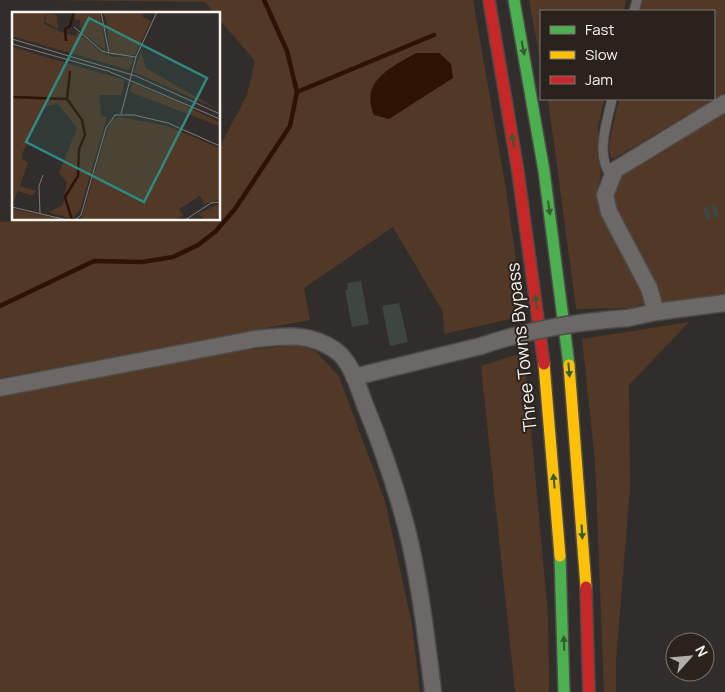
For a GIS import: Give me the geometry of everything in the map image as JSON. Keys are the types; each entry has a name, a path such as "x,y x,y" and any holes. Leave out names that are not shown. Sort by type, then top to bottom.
{"highway":[{"name":"Three Towns Bypass","path":"489,0 525,216 543,362 555,488 564,645 564,692"},
{"path":"514,0 549,209 568,355 589,642 589,692"}],"street":[{"path":"656,312 649,288 609,212 605,195 610,176 615,170 725,102"},
{"path":"354,377 481,346 520,333 579,322 628,318 656,312 725,303"},
{"path":"0,388 255,339 290,335 314,340 336,351 347,363 354,377 379,440 410,542 424,618 433,692"}],"lane":[{"path":"610,176 604,157 603,138 612,100"}],"shaded area":[{"path":"43,0 473,0 506,189 524,316 444,334 443,312 393,227 304,288 310,320 0,378 0,222 23,220 220,220 220,146 247,95 255,61 220,20 220,12 213,12 205,2"},
{"path":"529,0 626,0 624,10 540,10 540,59"},
{"path":"641,0 725,0 725,92 715,99 715,10 638,10"},
{"path":"416,53 439,53 451,64 453,78 389,119 374,115 371,93 374,84 388,70"},
{"path":"548,100 604,100 598,127 601,174 598,187 603,205 648,296 644,304 630,308 576,309"},
{"path":"619,100 713,100 613,159 610,156 609,143"},
{"path":"725,110 725,298 662,304 613,202 613,193 622,173"},
{"path":"689,322 629,385 630,489 616,661 616,692 604,692 595,462 582,339"},
{"path":"298,345 315,351 339,376 385,501 412,624 420,692 0,692 0,397 245,350"},
{"path":"524,352 548,614 549,692 515,692 481,366"}],"building":[{"path":"716,204 719,217 714,218 711,205"},
{"path":"708,206 711,219 706,220 703,207"},
{"path":"361,281 369,324 352,327 345,290 348,290 347,283"},
{"path":"399,303 408,342 390,346 382,306"}],"waterway":[{"path":"0,306 94,261 142,262 173,257 198,245 215,232 235,209 290,126 297,92 287,51 264,0"},
{"path":"297,92 434,35"}],"traffic: fast":[{"path":"514,0 544,171 569,365"},
{"path":"560,556 564,692"}],"traffic: slow":[{"path":"544,364 560,556"},
{"path":"569,365 586,587"}],"traffic: jam":[{"path":"489,0 518,172 544,364"},
{"path":"586,587 589,692"}]}
